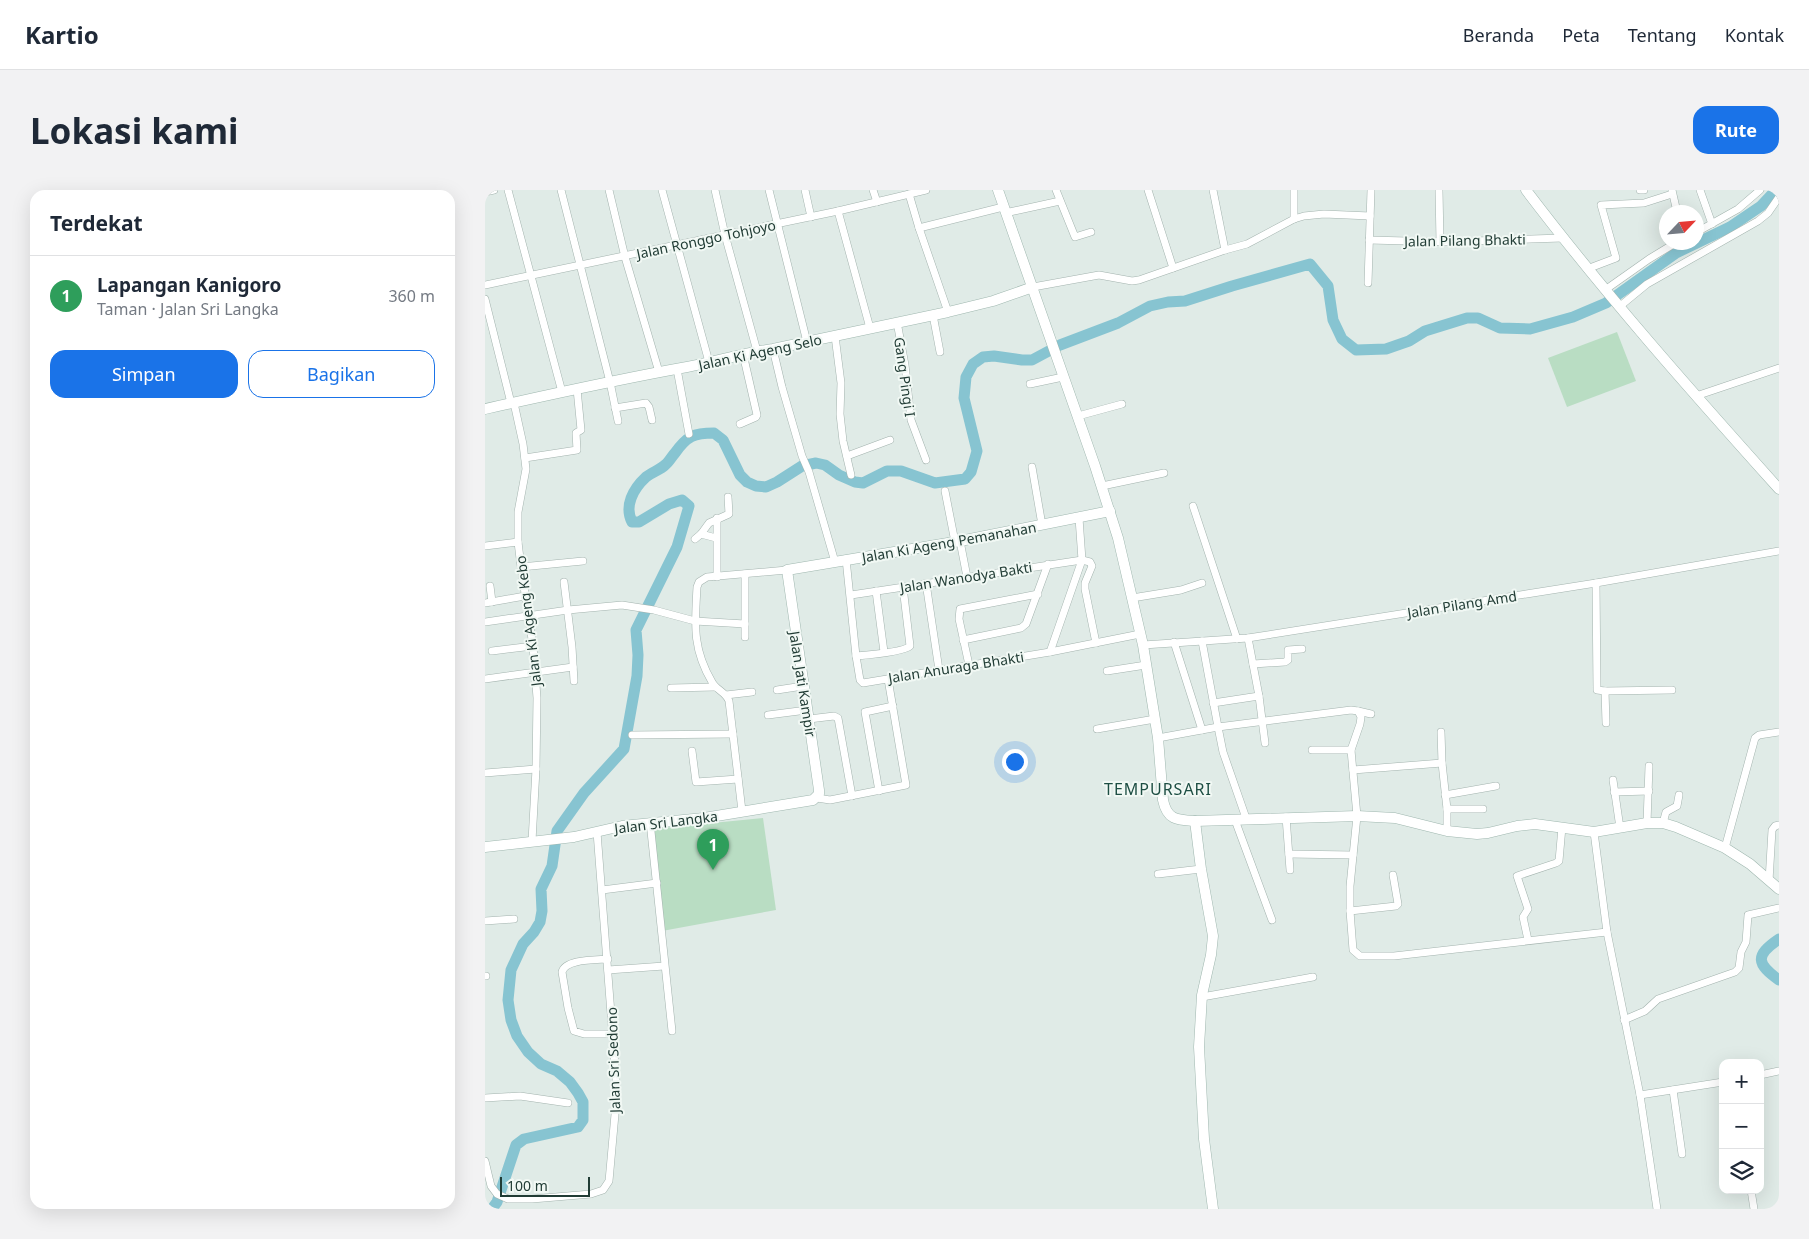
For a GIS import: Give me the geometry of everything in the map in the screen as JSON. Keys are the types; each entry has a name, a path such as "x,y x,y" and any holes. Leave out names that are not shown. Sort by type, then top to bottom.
{"street":[{"path":"485,192 494,190"},
{"path":"508,190 562,392"},
{"path":"561,190 610,382 618,422"},
{"path":"609,190 625,257 659,372"},
{"path":"662,190 709,362"},
{"path":"715,190 725,235 757,351"},
{"path":"769,190 807,342"},
{"path":"805,190 811,217"},
{"path":"873,190 877,202"},
{"name":"Jalan Ronggo Tohjoyo","path":"485,286 811,217 926,190"},
{"path":"998,190 1110,511 1143,645 1158,738 1165,810 1175,819 1195,821 1357,816 1405,819 1447,831 1477,834 1535,824 1594,832 1647,823 1663,823 1725,848 1744,860 1779,889"},
{"path":"1056,190 1075,237 1091,232"},
{"path":"1148,190 1173,268"},
{"path":"1213,190 1225,250"},
{"path":"1294,190 1294,219"},
{"path":"1368,283 1371,190"},
{"path":"1439,190 1440,242"},
{"path":"1526,190 1562,238 1618,306 1779,489"},
{"path":"1700,190 1712,224"},
{"path":"1704,228 1738,209 1760,190"},
{"path":"1587,269 1616,259 1601,205 1644,203 1672,192 1675,205"},
{"path":"909,194 948,312"},
{"path":"1618,306 1647,284 1758,221 1768,213 1778,200"},
{"path":"919,228 1004,210 1060,201"},
{"path":"838,211 870,328"},
{"path":"1033,287 1099,275 1132,281 1137,280 1254,242 1294,219 1310,214 1370,216"},
{"name":"Jalan Pilang Bhakti","path":"1369,240 1440,242 1562,238"},
{"path":"1607,292 1649,259 1664,250"},
{"name":"Jalan Ki Ageng Selo","path":"485,409 577,388 948,312 1033,287"},
{"name":"Jalan Ki Ageng Kebo","path":"485,299 525,458 526,476 520,503 518,542 533,646 537,698 532,841"},
{"path":"933,315 940,352"},
{"name":"Gang Pingi I","path":"897,322 905,365 911,420 926,460"},
{"path":"835,336 841,383 840,414 851,475"},
{"path":"773,349 802,456 809,472 835,562"},
{"path":"740,424 757,415 743,354"},
{"path":"677,368 689,434"},
{"path":"1696,396 1779,368"},
{"path":"1030,384 1063,377"},
{"path":"525,458 577,450 576,433 581,430 577,388"},
{"path":"615,408 646,403 652,420"},
{"path":"1078,416 1122,404"},
{"path":"847,456 890,440"},
{"path":"1032,467 1042,525"},
{"path":"1102,486 1164,474"},
{"path":"945,491 967,577"},
{"path":"695,539 717,518 729,514 728,497"},
{"path":"1193,506 1237,639"},
{"name":"Jalan Ki Ageng Pemanahan","path":"787,570 957,542 1110,511"},
{"path":"717,518 717,577"},
{"path":"1050,652 1082,560 1079,518"},
{"path":"701,534 716,538"},
{"path":"485,546 518,542"},
{"name":"Jalan Pilang Amd","path":"1143,645 1248,638 1595,583 1779,551"},
{"path":"846,559 856,656 905,650 911,645 903,587"},
{"path":"1082,560 1090,562 1092,566 1085,583 1085,589 1096,642"},
{"name":"Jalan Wanodya Bakti","path":"851,595 1082,560"},
{"path":"521,567 583,562"},
{"path":"963,640 1024,626 1029,621 1048,564"},
{"path":"742,811 730,706 726,695 715,687 698,654 695,621 699,582 707,577 787,570"},
{"name":"Jalan Jati Kampir","path":"787,570 819,790 817,798"},
{"path":"745,574 745,637"},
{"path":"563,582 568,610 574,681"},
{"path":"926,583 939,670"},
{"path":"1132,598 1181,590 1202,583"},
{"path":"1595,583 1597,687 1599,691 1672,690"},
{"path":"490,586 489,602 525,596"},
{"path":"876,591 884,652"},
{"path":"969,665 959,614 961,608 1038,594"},
{"path":"485,622 568,610 622,605 654,610 695,621 745,624"},
{"name":"Jalan Anuraga Bhakti","path":"856,656 860,680 863,683 1050,652 1140,634"},
{"path":"1248,638 1259,696 1265,743"},
{"path":"1202,641 1223,752 1240,819 1272,920"},
{"path":"1174,642 1202,730"},
{"path":"492,652 533,646"},
{"path":"1253,664 1287,662 1288,650 1302,649"},
{"path":"1107,671 1146,665"},
{"path":"485,679 573,667"},
{"path":"817,798 825,800 906,785 888,679"},
{"path":"777,690 803,686"},
{"path":"671,688 715,687"},
{"path":"1605,691 1606,723"},
{"path":"726,695 752,692"},
{"path":"1213,703 1259,696"},
{"path":"879,791 865,714 866,711 893,706"},
{"path":"1158,738 1202,730 1351,710 1371,714"},
{"path":"1358,711 1361,717 1360,724 1351,750 1357,816 1350,886 1353,950 1357,955 1363,957 1394,956 1607,932"},
{"path":"768,715 808,714 838,718 851,796"},
{"path":"1097,729 1155,719"},
{"path":"1441,732 1447,831"},
{"path":"1725,848 1755,738 1759,735 1779,732"},
{"path":"631,736 733,734"},
{"path":"1312,750 1351,750"},
{"path":"692,751 696,782 738,779"},
{"path":"1353,770 1442,763"},
{"path":"1647,823 1649,766"},
{"path":"485,774 536,769"},
{"path":"1613,780 1620,828"},
{"path":"1445,795 1496,786"},
{"path":"1614,792 1649,791"},
{"path":"1663,823 1665,812 1677,806 1679,795"},
{"name":"Jalan Sri Langka","path":"485,847 564,838 650,822 704,818 809,801 817,798"},
{"path":"1447,809 1483,810"},
{"path":"1287,817 1290,870"},
{"path":"1195,821 1201,869 1212,923 1213,940 1199,1024 1204,1139 1213,1209"},
{"path":"650,822 672,1031"},
{"path":"1769,881 1772,830 1775,826 1779,825"},
{"path":"1528,940 1523,917 1528,909 1517,876 1559,861 1562,827"},
{"name":"Jalan Sri Sedono","path":"487,1179 497,1194 508,1199 591,1194 603,1190 608,1185 617,1102 609,970 597,832"},
{"path":"1594,832 1607,932 1640,1095 1657,1209"},
{"path":"1289,854 1353,855"},
{"path":"1157,874 1201,869"},
{"path":"1350,911 1396,906 1398,904 1393,875"},
{"path":"602,890 657,883"},
{"path":"1624,1020 1639,1014 1658,999 1735,972 1739,968 1741,952 1746,942 1748,916 1779,908"},
{"path":"485,921 514,919"},
{"path":"607,959 569,963 563,967 562,972 568,1008 575,1031 584,1034 613,1034"},
{"path":"609,970 664,966"},
{"path":"1202,997 1313,978"},
{"path":"1764,1074 1779,1071"},
{"path":"1640,1095 1719,1083"},
{"path":"1673,1090 1682,1154"},
{"path":"485,1098 520,1096 569,1103"},
{"path":"485,1161 487,1179"},
{"path":"1752,1194 1754,1209"}],"green space":[{"path":"1617,332 1636,381 1567,407 1548,358"},
{"path":"763,818 776,910 662,931 652,829"}],"waterway":[{"path":"492,1209 497,1202 516,1145 524,1139 578,1127 583,1120 583,1102 570,1082 557,1071 541,1064 528,1052 517,1036 511,1020 508,1000 511,970 523,944 540,922 542,911 541,889 552,866 557,831 584,793 624,749 637,676 636,630 677,547 689,506 682,500 669,504 639,522 632,522 629,504 641,482 648,475 666,464 687,439 696,435 714,433 723,440 740,475 747,482 756,486 766,487 802,466 816,463 825,465 839,475 855,482 863,483 887,471 901,471 935,483 965,479 971,472 977,451 964,398 966,377 973,364 983,357 994,356 1032,360 1060,345 1118,323 1150,306 1185,301 1310,264 1328,286 1333,320 1342,339 1356,350 1386,349 1409,341 1425,331 1467,318 1478,318 1500,328 1530,329 1573,317 1606,303 1676,253 1730,227 1761,206 1776,190"},
{"path":"1779,939 1765,950 1761,960 1766,969 1779,980"}],"place":[{"name":"Lapangan Kanigoro","path":"713,870"}],"district":[{"name":"TEMPURSARI","path":"1158,789"}]}
